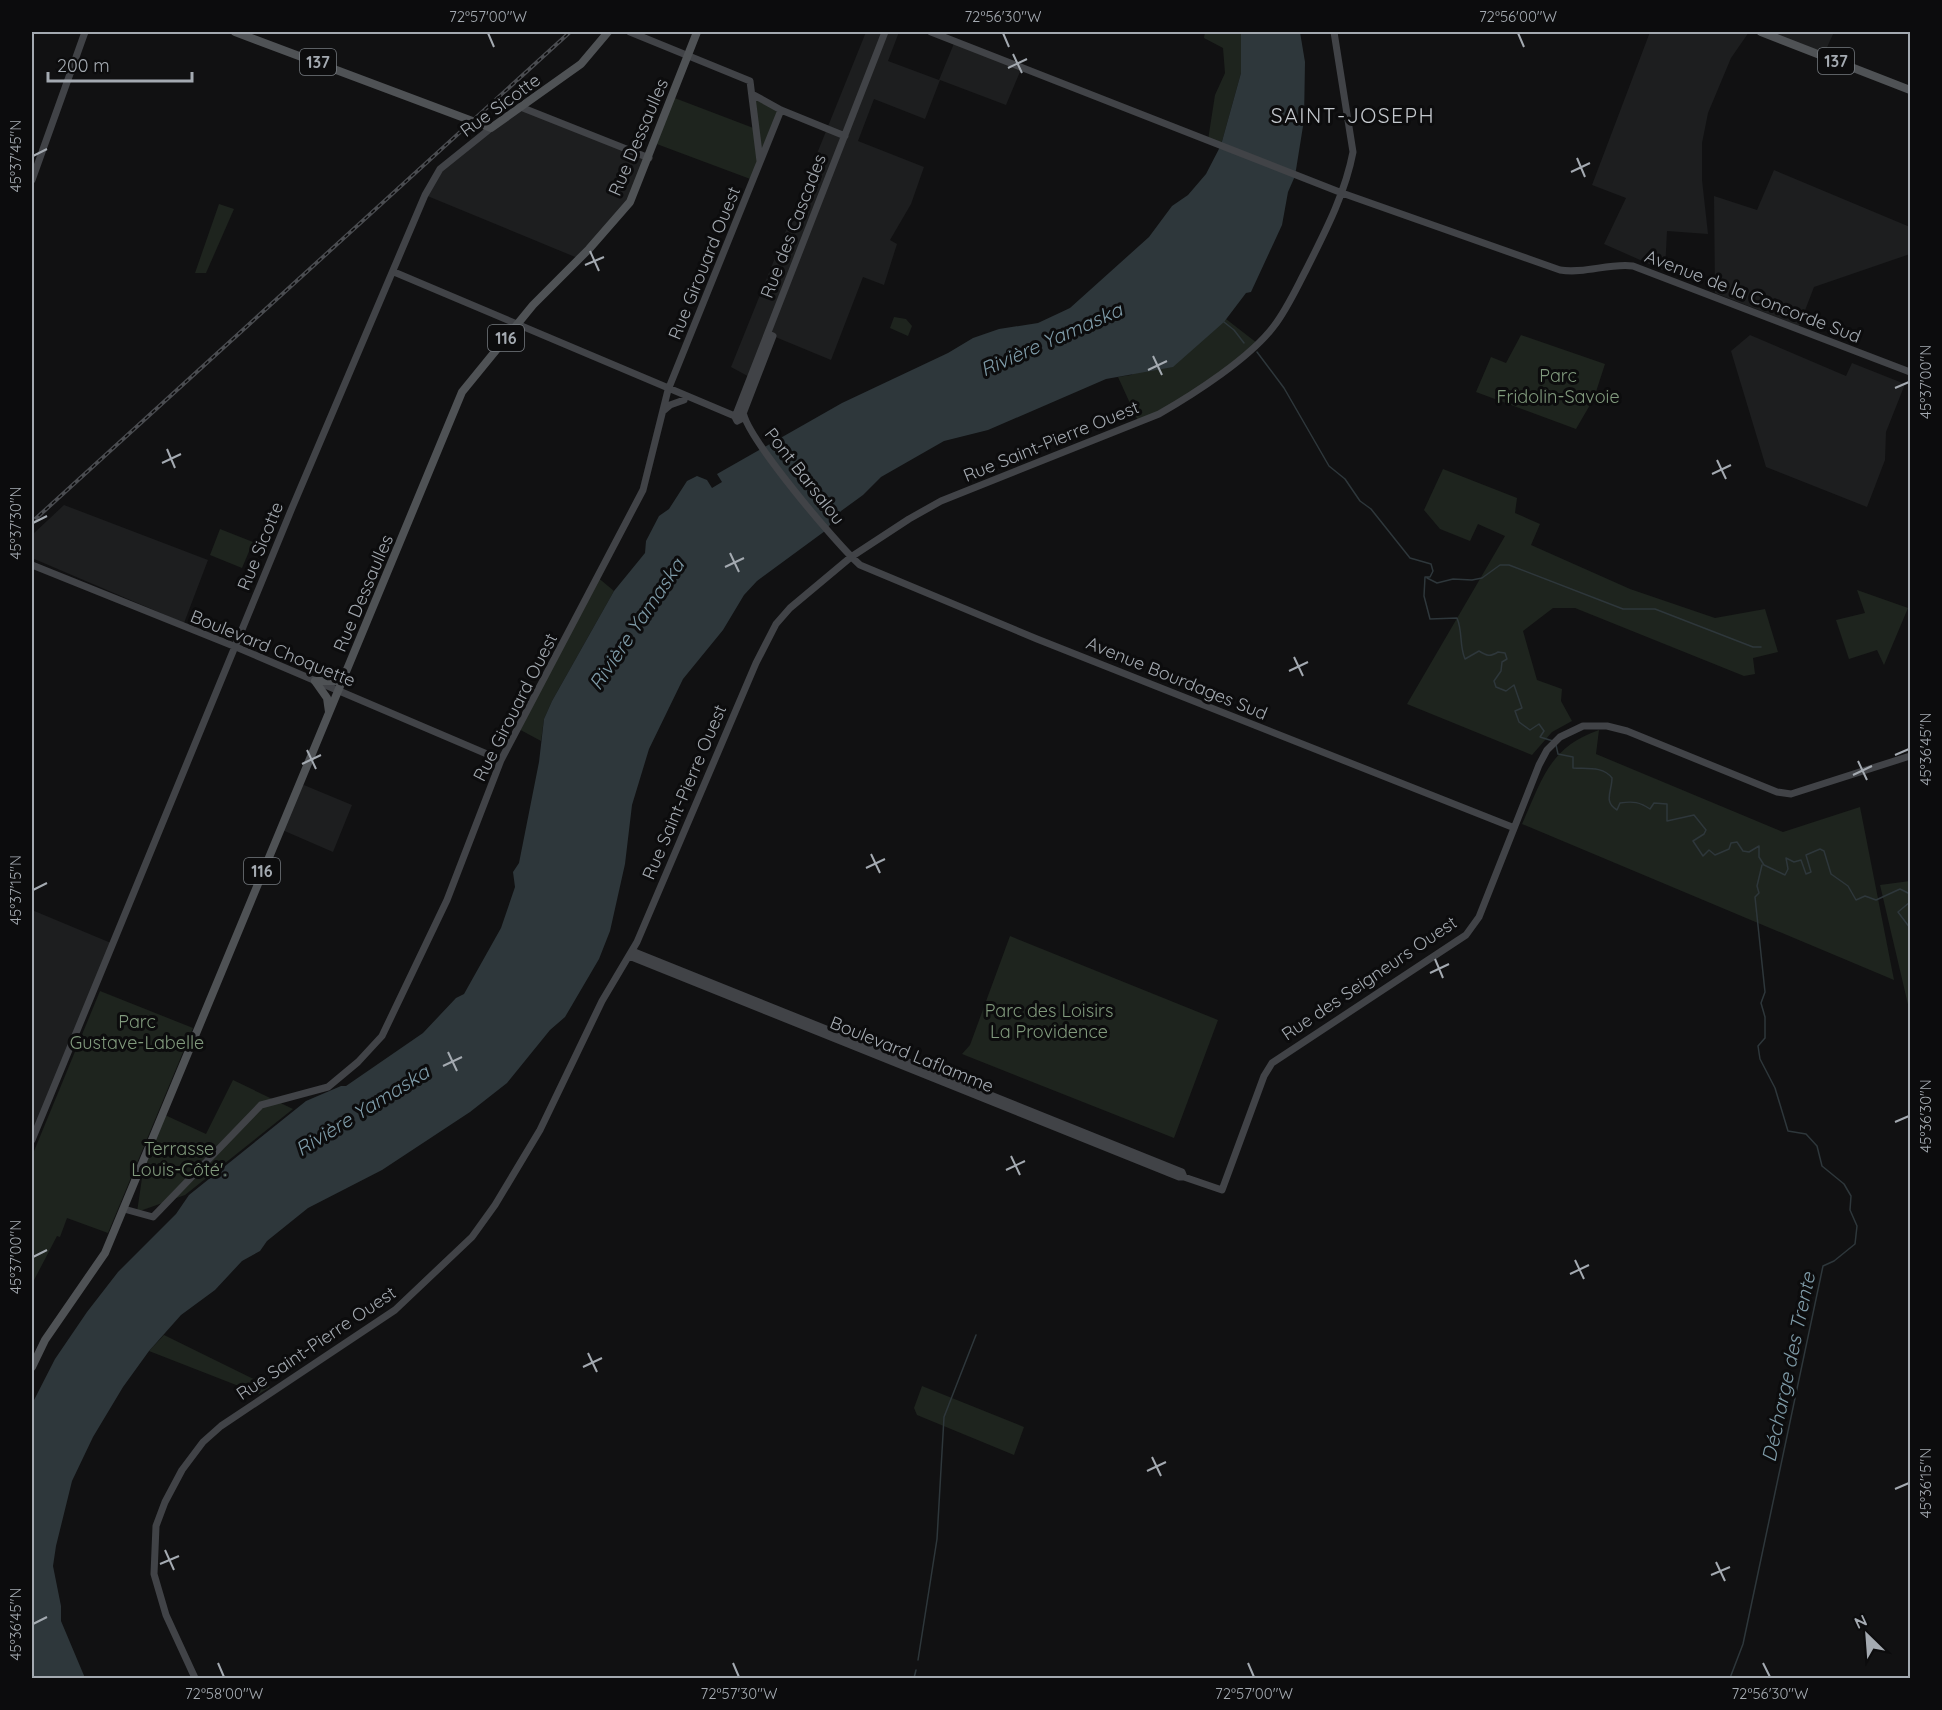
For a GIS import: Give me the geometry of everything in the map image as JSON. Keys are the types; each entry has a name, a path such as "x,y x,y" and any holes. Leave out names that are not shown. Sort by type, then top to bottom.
{"main road":[{"name":"137","path":"235,32 491,128"},
{"name":"Rue Sicotte","path":"491,128 523,108 581,64 608,32"},
{"name":"Rue Dessaulles","path":"124,1209 462,392 517,324 589,249 630,202 698,32"},
{"name":"137","path":"1761,32 1911,90"},
{"path":"315,681 335,681 347,670"},
{"path":"315,681 327,698 329,712"},
{"name":"116","path":"32,1366 45,1340 105,1253 124,1209"}],"street":[{"path":"32,180 85,32"},
{"path":"630,32 688,56"},
{"name":"Rue des Cascades","path":"740,418 844,136 885,32"},
{"name":"Avenue de la Concorde Sud","path":"931,32 1342,193 1560,270 1576,272 1607,265 1633,266 1911,372"},
{"name":"Rue Saint-Pierre Ouest","path":"195,1678 165,1615 154,1574 156,1526 182,1470 203,1442 220,1426 395,1310 472,1237 540,1130 602,1001 630,954 756,663 776,624 790,608 851,557 941,501 1139,423 1182,401 1252,349 1274,326 1327,229 1342,193 1353,152 1334,32"},
{"name":"Rue Girouard Ouest","path":"124,1209 153,1216 261,1105 327,1087 358,1062 382,1036 447,900 501,760 643,490 668,390 760,163 750,81 688,56"},
{"path":"752,94 781,110 844,136"},
{"path":"523,108 649,158"},
{"path":"760,163 781,110"},
{"name":"Rue Sicotte","path":"32,1140 111,943 317,449 435,175 491,128"},
{"path":"394,272 668,390 740,418"},
{"path":"740,418 769,347 770,335"},
{"path":"668,390 684,400 740,418"},
{"path":"663,412 670,405 684,400"},
{"name":"Pont Barsalou","path":"740,418 839,543"},
{"name":"Avenue Bourdages Sud","path":"839,543 860,565 1037,639 1512,827"},
{"name":"Boulevard Choquette","path":"32,565 236,647 501,760"},
{"name":"Rue des Seigneurs Ouest","path":"1222,1190 1264,1076 1272,1063 1466,935 1479,916 1512,827 1539,765 1560,737 1592,725 1627,731 1777,792 1791,794 1911,756"},
{"name":"Boulevard Laflamme","path":"630,954 1182,1172 1185,1177 1222,1190"}],"shaded area":[{"path":"866,32 899,32 888,61 939,80 955,41 1022,67 1006,105 940,80 925,119 874,99 858,141 924,167 911,204 890,240 897,244 884,285 863,277 831,360 773,336 755,380 731,367"},
{"path":"1650,32 1749,32 1731,58 1708,113 1702,143 1702,180 1708,234 1667,231 1665,271 1604,244 1626,198 1592,185"},
{"path":"1763,32 1834,32 1824,54"},
{"path":"523,108 649,158 630,202 580,259 425,195 440,169"},
{"path":"1774,170 1910,227 1910,254 1814,287 1799,326 1715,293 1714,196 1757,210"},
{"path":"1750,335 1846,376 1852,363 1905,384 1886,432 1885,460 1867,507 1766,467 1731,351"},
{"path":"64,505 208,560 184,623 32,558 32,535"},
{"path":"299,783 352,805 333,852 280,829"},
{"path":"32,910 111,943 32,1139"}],"green space":[{"path":"1205,32 1241,32 1241,73 1221,145 1208,140 1215,95 1225,73 1223,48 1204,38"},
{"path":"672,97 756,129 760,163 753,180 654,143"},
{"path":"754,98 778,111 761,155"},
{"path":"219,204 234,209 206,273 195,273"},
{"path":"894,317 906,319 912,326 908,336 890,328"},
{"path":"1226,319 1257,343 1203,385 1139,423 1118,377 1131,375"},
{"name":"Parc Fridolin-Savoie","path":"1521,335 1605,364 1594,398 1576,429 1476,392 1491,357 1506,363"},
{"path":"1443,469 1517,498 1515,513 1540,524 1531,545 1630,589 1715,618 1765,609 1778,652 1753,658 1755,674 1744,676 1575,608 1553,608 1523,631 1537,680 1562,689 1561,701 1572,721 1552,732 1532,755 1407,704 1505,536 1478,524 1470,541 1440,529 1424,510"},
{"path":"220,529 253,542 242,568 210,555"},
{"path":"596,576 614,591 552,701 544,719 541,741 515,727"},
{"path":"1857,590 1908,608 1884,665 1877,650 1849,659 1836,620 1865,613"},
{"path":"1599,730 1596,754 1783,832 1860,807 1894,980 1522,824 1542,779 1558,756 1582,737"},
{"path":"1910,881 1910,1013 1880,885"},
{"name":"Parc des Loisirs La Providence","path":"1010,936 1218,1020 1174,1138 962,1054 970,1045"},
{"name":"Parc Gustave-Labelle","path":"100,991 193,1028 108,1233 67,1218 60,1237 57,1236 32,1284 32,1156"},
{"name":"Terrasse Louis-Côté'.","path":"233,1080 293,1109 185,1195 137,1212 147,1144 165,1115 206,1134"},
{"path":"164,1335 270,1387 259,1394 149,1351"},
{"path":"922,1386 1024,1427 1014,1455 917,1415 914,1408"}],"water":[{"name":"Rivière Yamaska","path":"1241,32 1300,32 1305,62 1304,120 1295,176 1288,192 1282,225 1251,292 1246,293 1224,322 1173,367 1106,379 988,430 944,441 881,477 863,495 841,511 825,531 757,581 744,595 723,630 683,679 649,749 632,805 625,864 610,931 599,959 565,1017 550,1030 507,1083 470,1112 382,1170 308,1208 267,1241 260,1251 242,1261 215,1290 181,1315 149,1351 123,1387 93,1437 72,1481 53,1566 61,1606 61,1621 85,1678 32,1678 32,1404 55,1359 118,1272 176,1214 189,1195 306,1101 346,1086 423,1033 456,998 464,994 501,928 515,887 513,872 519,863 539,762 544,719 614,591 645,553 646,541 659,516 669,509 687,481 697,476 707,480 712,488 722,482 717,474 842,403 948,353 973,338 999,329 1038,323 1070,308 1149,237 1172,206 1188,195 1206,174 1221,145 1241,73"}],"waterway":[{"path":"1224,322 1244,343"},
{"path":"1257,352 1284,388 1329,466 1345,479 1360,501 1371,509 1410,558 1431,564 1433,571 1430,577 1425,577 1424,596 1430,619 1457,618 1465,659 1479,651 1488,655 1498,652 1505,653 1507,659 1502,662 1501,671 1494,681 1496,687 1506,691 1514,685 1522,708 1515,711 1519,722 1530,730 1539,724 1544,731 1540,737 1553,741"},
{"path":"1427,578 1437,583 1453,579 1472,580 1482,578 1500,565 1509,565 1623,609 1655,609 1753,647 1761,647"},
{"path":"1556,745 1558,754 1573,757 1573,768 1599,770 1612,778 1609,800 1617,810 1620,803 1636,803 1650,809 1654,803 1667,804 1667,821 1694,815 1706,830 1693,841 1703,856 1709,850 1715,855 1729,849 1731,843 1737,842 1743,851 1749,852 1759,846 1759,857 1764,865 1785,875 1788,869 1786,858 1794,862 1801,860 1806,874 1811,872 1806,855 1820,849 1824,851 1831,874 1848,886 1856,900 1865,896 1876,900 1900,889 1910,894"},
{"name":"Décharge des Trente","path":"1730,1678 1743,1644 1823,1266 1834,1261 1855,1244 1857,1226 1850,1210 1851,1196 1844,1184 1822,1166 1817,1146 1806,1134 1788,1131 1775,1088 1760,1059 1758,1046 1765,1038 1765,1017 1761,1003 1765,992 1755,897 1759,893 1757,886 1762,865"},
{"path":"1910,902 1898,912 1910,928"},
{"path":"918,1660 937,1539 944,1417 976,1335"},
{"path":"914,1678 916,1670"}],"railway":[{"path":"32,522 570,32"}],"district":[{"name":"SAINT-JOSEPH","path":"1353,115"}]}
